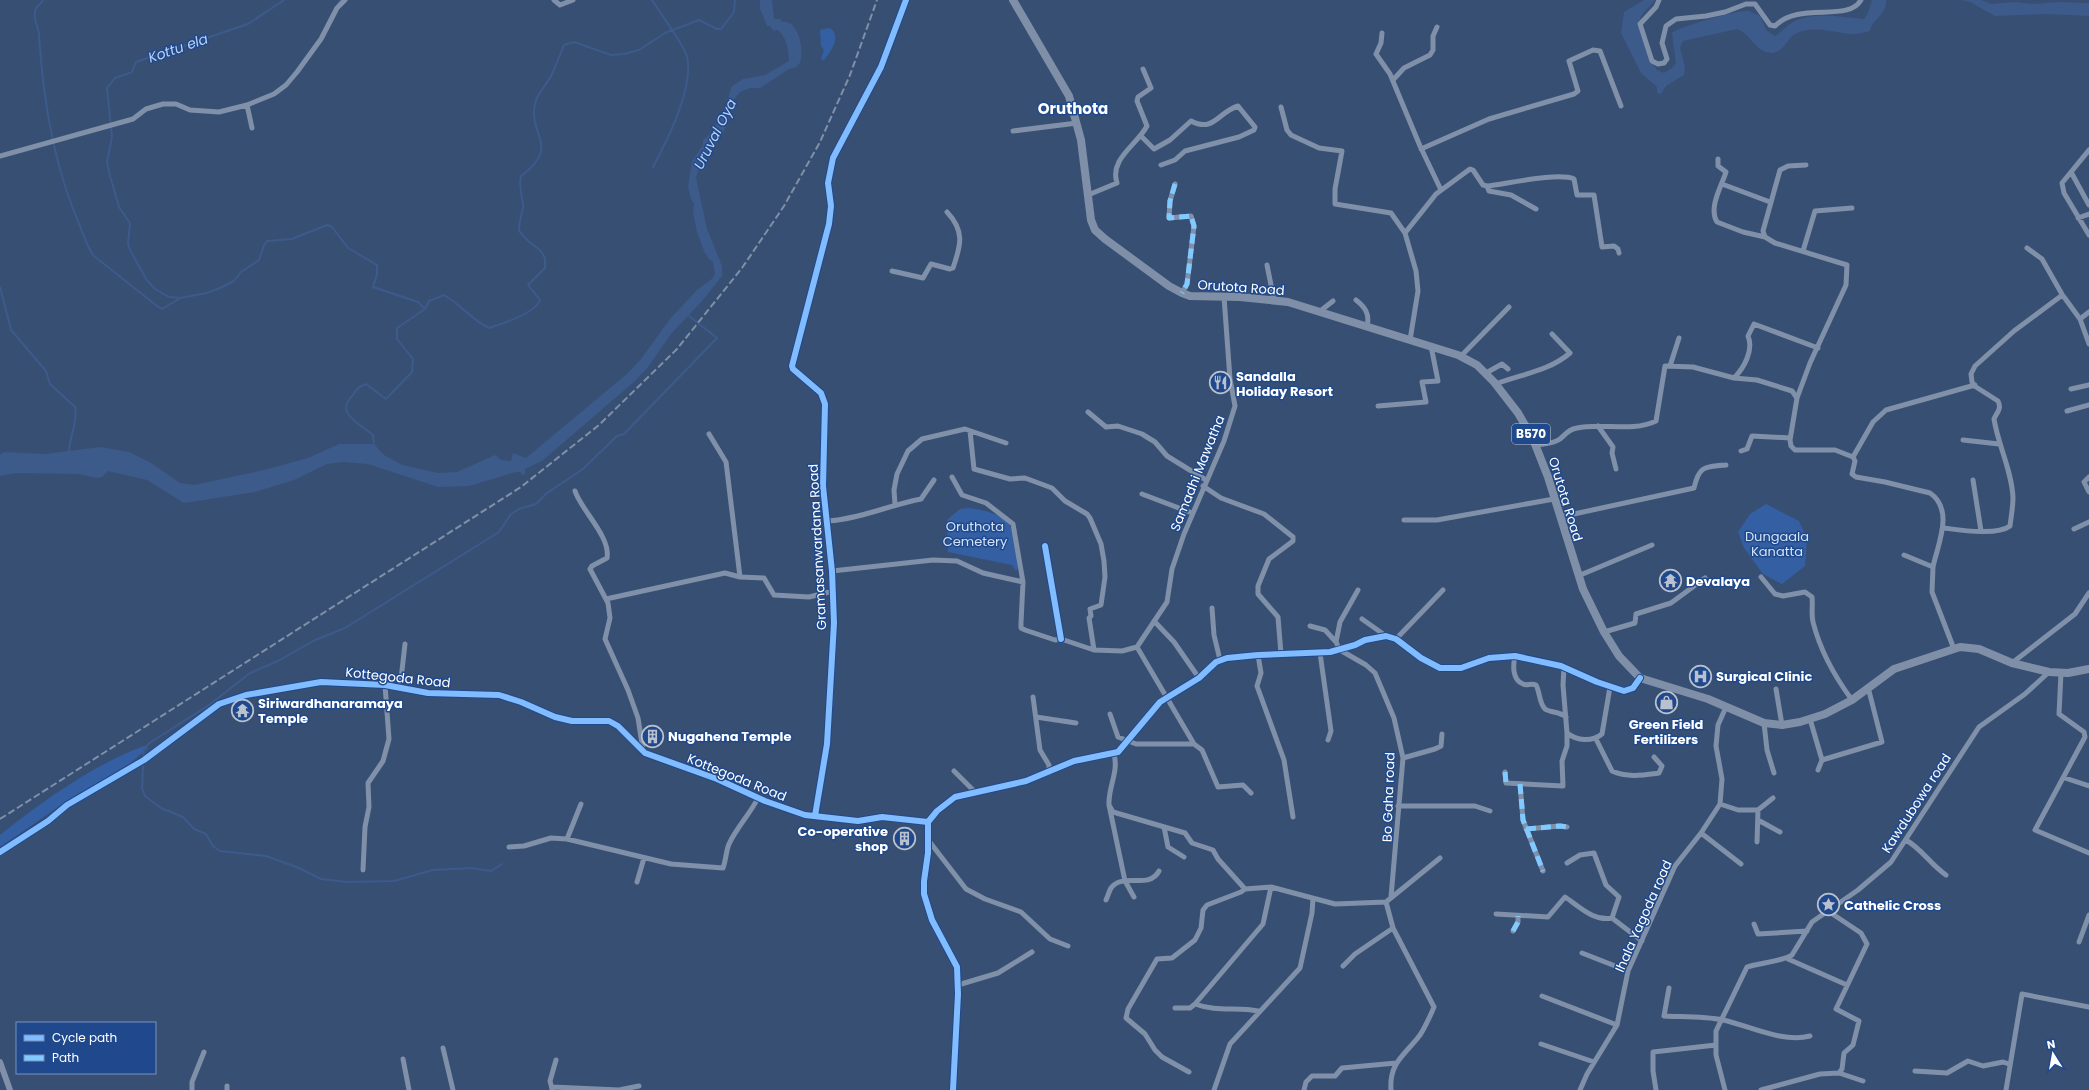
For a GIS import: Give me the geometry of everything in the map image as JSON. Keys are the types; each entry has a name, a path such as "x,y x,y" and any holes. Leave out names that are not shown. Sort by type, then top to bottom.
{"main road":[{"name":"Orutota Road","path":"1013,0 1069,96 1077,123 1091,220 1099,234 1169,286 1190,296 1274,300 1367,326 1461,356 1477,366 1496,384 1518,413 1536,445 1578,576 1604,632 1619,656 1640,678 1708,699 1764,723 1782,725 1825,714 1852,700 1894,669 1954,649 1970,647 1979,649 2012,664 2049,672 2061,673 2089,669"}],"street":[{"path":"0,156 133,119 146,108 163,104 176,104 190,110 219,112 247,105 274,94 286,85 321,39 337,8 345,0"},
{"path":"554,0 560,5 573,0"},
{"name":"Gramasanwardana Road","path":"815,816 827,744 834,623 832,571 823,466 825,404 821,393 792,369 792,366 829,224 831,206 828,182 833,158 881,67 906,0"},
{"path":"1659,0 1656,7 1640,24 1652,61 1658,64 1664,63 1667,59 1662,43 1666,26 1676,19 1706,16 1725,12 1746,4 1755,4 1770,25 1775,26 1780,21 1802,13 1824,11 1845,12 1858,6 1861,0"},
{"path":"1393,80 1404,68 1430,56 1433,50 1433,36 1437,27"},
{"path":"1382,33 1382,43 1376,54 1393,80 1421,149 1442,190"},
{"path":"1421,149 1489,118 1574,94 1578,91 1578,86 1569,61 1593,50 1600,51 1621,106"},
{"path":"1088,196 1116,183 1114,175 1117,164 1141,136 1147,126 1137,101 1138,97 1151,88 1150,82 1143,69"},
{"path":"247,105 252,128"},
{"path":"1141,136 1154,149 1170,140 1191,121 1198,124 1208,125 1227,111 1238,106 1255,127 1254,130 1239,137 1185,151 1176,160 1161,165"},
{"path":"1281,107 1287,130 1291,135 1319,148 1342,151 1335,189 1335,204 1392,213 1405,233 1416,271 1418,291 1410,340"},
{"path":"1013,131 1077,123"},
{"path":"2089,150 2062,183 2062,189 2089,235"},
{"path":"1718,160 1718,166 1726,172 1715,202 1715,219 1717,222 1743,232 1765,237 1775,243 1847,265 1846,285 1797,398 1790,438 1791,446 1795,450 1835,450 1853,457"},
{"path":"1765,237 1763,232 1780,170 1788,166 1806,165"},
{"path":"1405,233 1436,194 1470,170 1473,170 1490,191 1511,195 1536,209"},
{"path":"2071,172 2089,205"},
{"path":"1487,186 1549,177 1569,176 1574,179 1577,195 1594,196 1602,247 1614,246 1618,248 1619,253"},
{"path":"1175,184 1170,200 1169,218 1191,216 1194,226 1187,284 1182,293"},
{"path":"1722,184 1770,202"},
{"path":"1803,251 1815,211 1852,208"},
{"path":"892,271 923,278 931,264 950,269 953,268 960,248 960,239 956,222 947,212"},
{"path":"2078,218 2089,214"},
{"path":"2027,248 2042,259 2063,296 2080,319 2089,344"},
{"path":"1267,266 1274,300"},
{"path":"1944,528 1981,531 2006,529 2010,526 2013,497 2009,473 1999,444 1994,419 2000,411 2000,405 1998,401 1975,385 1971,374 1980,362 2014,331 2063,296"},
{"name":"Samadhi Mawatha","path":"1137,647 1167,602 1172,569 1192,513 1224,441 1234,406 1230,379 1224,297"},
{"path":"1356,300 1365,307 1369,319 1367,326"},
{"path":"1319,312 1333,301"},
{"path":"1461,356 1509,307"},
{"path":"2080,319 2089,312"},
{"path":"1734,378 1745,362 1751,344 1748,336 1754,324 1818,348"},
{"path":"1496,384 1542,370 1559,362 1570,353 1552,334"},
{"path":"1670,366 1679,338"},
{"path":"1378,406 1426,402 1422,382 1438,381 1430,346"},
{"path":"1486,374 1502,364 1508,369"},
{"path":"1536,445 1550,444 1559,440 1566,432 1577,428 1598,426 1645,426 1656,421 1665,366 1693,367 1734,378 1757,380 1792,391 1797,398"},
{"path":"1954,649 1932,592 1933,567 1944,528 1941,511 1935,496 1930,493 1885,482 1856,477 1852,474 1855,461 1853,457 1873,422 1886,410 1975,385"},
{"path":"2070,388 2089,385"},
{"path":"2068,411 2089,405"},
{"path":"1088,412 1106,427 1118,426 1142,434 1155,442 1167,456 1206,480"},
{"path":"1598,426 1613,447 1612,453 1616,469"},
{"path":"895,504 894,490 897,474 908,451 922,439 965,429 1006,443"},
{"path":"970,431 974,469 1010,479 1025,478 1052,488 1065,501 1090,518 1100,544 1105,577 1101,606 1090,609 1091,616 1089,618 1094,650"},
{"path":"709,434 726,462 740,577"},
{"path":"1742,451 1747,448 1752,436 1790,438"},
{"path":"1963,440 1999,444"},
{"path":"1560,517 1694,488 1698,473 1706,467 1726,465"},
{"path":"2089,477 2084,482 2089,492"},
{"path":"952,478 962,495 986,503 1013,524 1023,582 1021,628 1055,640 1061,638 1094,650 1122,651 1137,647 1168,697 1194,744 1202,750 1218,787 1243,785 1251,793"},
{"path":"828,521 842,520 895,504 921,499 934,480"},
{"path":"1973,480 1981,531"},
{"path":"1204,486 1221,498 1264,514 1293,537 1293,541 1269,559 1258,586 1258,594 1278,617 1281,654"},
{"path":"576,491 601,536 608,552 607,558 592,566 590,569 606,598 610,618 605,639 628,690 638,718 643,750"},
{"path":"1142,494 1192,513"},
{"path":"1404,520 1437,520 1554,499"},
{"path":"2074,529 2089,522"},
{"path":"1578,576 1652,545"},
{"path":"1045,546 1061,638"},
{"path":"1904,555 1933,567"},
{"path":"832,571 932,560 957,561 983,574 1023,582"},
{"path":"606,598 725,573 740,577 764,578 774,595 809,597 833,591"},
{"path":"1761,577 1775,594 1783,596 1805,592 1812,597 1813,620 1816,635 1834,673 1852,700"},
{"path":"1604,632 1635,623 1636,614 1671,603 1705,578"},
{"path":"1336,642 1340,622 1358,590"},
{"path":"1396,639 1443,590"},
{"path":"2012,664 2075,614 2089,593"},
{"path":"1212,608 1214,635 1220,660"},
{"path":"1362,619 1386,636 1396,639 1421,658 1440,668 1462,668 1489,658 1515,656 1564,667 1610,687 1627,691 1633,688 1640,678"},
{"path":"1154,621 1174,642 1199,678"},
{"path":"1310,626 1325,630 1336,642 1340,650"},
{"path":"953,1090 958,984 957,967 936,927 924,894 928,822 937,811 955,797 1026,782 1074,761 1114,754 1128,742 1147,717 1168,697 1199,678 1220,660 1258,655 1320,653 1340,650 1365,640 1386,636"},
{"path":"400,688 405,644"},
{"name":"Bo Gaha road","path":"1340,650 1366,665 1375,673 1394,718 1403,758 1398,806 1397,850 1392,897"},
{"path":"1320,653 1331,731 1328,740"},
{"path":"1258,655 1261,673 1257,686 1284,760 1293,817"},
{"path":"1515,656 1513,669 1520,683 1525,685 1536,685 1544,707 1547,710 1562,714 1566,717"},
{"path":"1505,772 1506,783 1563,786 1562,761 1567,746 1568,733 1563,685 1564,667"},
{"name":"Kawdubowa road","path":"1788,959 1812,922 1858,890 1891,862 1979,727 2025,694 2049,672"},
{"path":"2061,673 2059,714 2084,732 2085,737 2065,778 2035,830 2089,853"},
{"name":"Kottegoda Road","path":"0,852 48,821 67,805 143,760 212,708 246,695 321,682 385,685 428,693 500,695 521,702 555,717 572,721 609,722 618,726 643,750 717,779 758,798 805,815 858,821 882,817 928,822"},
{"path":"363,870 365,827 369,807 368,783 383,761 389,738 385,685"},
{"path":"1568,733 1572,737 1586,740 1596,738 1602,734 1610,687"},
{"path":"1822,760 1882,742 1868,687"},
{"path":"1776,689 1782,725"},
{"path":"1033,697 1040,750 1049,765 1049,773"},
{"name":"Ihala Yagoda road","path":"1580,1090 1594,1062 1617,1025 1628,971 1675,866 1701,833 1720,804 1722,779 1716,746 1718,725 1726,707"},
{"path":"1110,714 1115,734 1128,742 1143,744 1194,744"},
{"path":"1036,717 1076,723"},
{"path":"1810,719 1822,760 1818,770"},
{"path":"1764,723 1768,750 1774,773"},
{"path":"1403,758 1441,746 1442,734"},
{"path":"1596,738 1612,771 1619,774 1639,775 1659,773 1662,766 1654,757"},
{"path":"1114,754 1117,763 1109,798 1109,805 1125,881 1134,897"},
{"path":"954,771 976,793"},
{"path":"2065,778 2089,786"},
{"path":"1520,784 1522,820 1544,871"},
{"path":"509,847 524,846 551,838 567,839 644,858 690,867 723,868 728,846 740,824 750,814 758,798"},
{"path":"1720,804 1738,810 1758,810 1773,798"},
{"path":"567,839 582,804"},
{"path":"1109,805 1113,812 1185,833 1192,843 1213,850 1218,859 1245,889"},
{"path":"1398,806 1475,806 1490,811"},
{"path":"1757,842 1758,810"},
{"path":"1758,820 1780,832"},
{"path":"1526,829 1560,826 1567,827"},
{"path":"1164,827 1168,847 1184,857"},
{"path":"1701,833 1741,864"},
{"path":"1906,840 1919,848 1934,867 1946,875"},
{"path":"928,841 966,889 985,900 1021,912 1050,939 1068,946"},
{"path":"1567,863 1580,855 1594,852 1606,885 1619,897 1612,918"},
{"path":"637,882 644,858"},
{"path":"1190,1072 1155,1050 1145,1034 1126,1018 1128,1009 1157,959 1172,958 1195,940 1200,928 1203,910 1207,904 1245,889 1271,887 1335,904 1386,902 1440,858"},
{"path":"1106,900 1111,888 1119,882 1150,880 1156,877 1159,871"},
{"path":"1175,1008 1190,1008 1195,1004 1263,924 1271,887"},
{"path":"1496,914 1548,917 1565,897 1596,918 1606,920 1612,918"},
{"path":"1214,1090 1230,1044 1258,1011 1300,968 1312,913 1313,898"},
{"path":"1386,902 1393,928 1434,1007 1421,1034 1393,1066 1390,1078 1391,1090"},
{"path":"1828,911 1861,933 1867,944 1836,1009 1859,1021 1853,1046 1844,1053 1842,1070 1839,1073"},
{"path":"2079,942 2089,915"},
{"path":"1513,931 1518,922 1518,916"},
{"path":"1612,918 1642,941"},
{"path":"1754,924 1758,934 1807,931"},
{"path":"1343,966 1355,954 1393,928"},
{"path":"958,984 998,973 1032,952"},
{"path":"1582,952 1628,971"},
{"path":"1725,1090 1716,1055 1716,1031 1747,967 1762,962 1788,959 1848,985"},
{"path":"1669,988 1664,1016 1721,1019 1780,1035 1800,1038 1810,1036"},
{"path":"2006,1090 2009,1064 2022,994 2089,1007"},
{"path":"1542,996 1617,1025"},
{"path":"1195,1004 1209,1009 1244,1008 1258,1011"},
{"path":"1541,1044 1594,1062"},
{"path":"1656,1090 1653,1071 1653,1052 1716,1045"},
{"path":"443,1048 453,1090"},
{"path":"192,1090 192,1082 204,1052"},
{"path":"403,1059 409,1090"},
{"path":"556,1060 550,1081 552,1089 619,1090 639,1086"},
{"path":"1915,1071 1947,1073 1968,1061 1983,1066 2003,1062 2009,1064"},
{"path":"0,1062 10,1090"},
{"path":"1304,1090 1306,1082 1312,1076 1335,1076 1342,1068 1396,1063"},
{"path":"1761,1090 1820,1074 1839,1073 1863,1081"}],"green space":[{"path":"829,28 833,31 835,39 832,49 824,60 821,59 824,50 821,46 820,30"},
{"name":"Dungaala Kanatta","path":"1766,504 1799,521 1807,539 1805,566 1782,584 1763,574 1744,548 1738,532 1750,514"},
{"name":"Oruthota Cemetery","path":"968,508 997,515 1007,522 1012,530 1015,540 1019,566 1016,571 1012,565 948,552 947,520 960,509"},
{"path":"146,745 148,748 129,764 64,803 0,847 0,835 52,796 88,773 126,753"}],"water":[{"name":"Uruval Oya","path":"760,0 772,0 774,19 780,19 782,22 787,22 792,25 798,35 802,54 801,60 797,67 789,69 760,88 750,88 740,92 732,102 729,118 723,133 699,168 696,178 707,229 722,266 722,276 703,300 671,334 648,367 635,381 542,461 525,469 525,474 522,475 521,472 516,472 469,486 438,487 368,464 344,462 327,464 294,480 255,492 184,503 147,480 108,471 102,477 96,478 79,474 16,473 0,476 0,455 4,452 46,454 100,447 129,452 151,463 180,483 194,485 264,470 308,458 339,444 374,444 384,455 402,465 438,473 457,472 495,455 501,460 511,461 513,453 526,458 628,373 641,359 670,319 697,290 713,278 715,274 713,262 704,251 697,232 693,212 694,203 691,199 688,187 692,161 703,145 703,140 710,134 723,113 732,86 743,79 765,75 789,61 788,48 785,40 778,30 773,31 770,26 767,26 760,9"},
{"path":"1644,0 1655,0 1641,16 1638,27 1651,62 1657,70 1664,73 1672,68 1676,63 1672,33 1697,23 1734,13 1749,11 1760,16 1767,31 1775,36 1792,22 1803,18 1829,16 1864,19 1868,13 1872,0 1886,0 1886,5 1885,9 1871,27 1870,31 1852,34 1824,30 1804,31 1794,35 1782,48 1771,53 1761,50 1742,31 1737,29 1683,41 1680,48 1685,68 1684,75 1666,86 1661,94 1657,93 1657,87 1641,73 1621,33 1624,12"},
{"path":"1961,0 1981,0 1991,4 2015,2 2032,4 2059,2 2089,3 2089,16 2046,14 1995,16 1970,2"}],"waterway":[{"path":"43,0 37,6 35,18 39,32 43,84 51,133 63,180 88,245 94,256 162,309 179,299"},
{"name":"Kottu ela","path":"284,0 248,24 136,62 132,72 115,78 107,88 112,137 107,162 119,207 130,223 128,244 130,250 146,279 155,289 169,297 180,298 207,293 234,281 241,272 259,260 264,245 267,241 292,239 327,225 332,227 348,248 377,265 377,274 373,287 418,302 425,309"},
{"path":"338,4 340,0"},
{"path":"652,0 685,51 688,69 687,83 678,114 653,167"},
{"path":"374,444 373,435 351,418 347,413 347,402 356,390 366,384 386,399 412,372 413,359 397,339 397,328 425,309 429,301 444,295 477,321 489,328 525,314 537,305 540,300 528,285 545,268 545,258 540,250 529,242 519,231 523,208 520,181 521,176 540,156 540,139 534,112 536,100 550,77 564,45 574,42 611,55 624,54 639,50 665,33 699,20 717,29 721,29 734,12 735,0"},
{"path":"0,287 11,330 46,371 50,384 75,407 76,413 69,452"},
{"path":"502,864 491,871 472,868 433,870 394,881 348,882 321,879 299,868 266,856 220,851 213,846 206,834 194,829 183,817 161,808 145,796 142,788 144,748 209,705 250,673 278,661 313,641 345,628 499,532 511,514 519,509 536,504 547,493 583,469 617,436 624,434 717,338 689,316"}],"railway":[{"path":"0,819 521,487 599,425 677,349 742,268 784,206 820,142 850,75 877,0"}],"marked path":[{"path":"1175,184 1170,201 1169,218 1191,216 1194,226 1187,284 1182,293"},
{"path":"1505,772 1506,783"},
{"path":"1520,784 1523,820 1543,871"},
{"path":"1526,829 1560,826 1567,827"},
{"path":"1513,931 1518,922 1518,916"}],"cycle path":[{"path":"815,816 827,744 834,623 832,571 823,486 825,404 821,393 793,369 792,366 829,224 831,206 828,183 833,158 881,67 906,0"},
{"path":"1045,546 1061,639"},
{"path":"953,1090 958,994 957,967 932,920 924,894 924,881 928,853 928,822 937,811 955,797 1026,781 1074,761 1118,752 1160,702 1199,678 1216,662 1227,658 1330,652 1355,645 1365,640 1386,636 1396,639 1421,658 1440,668 1461,668 1489,658 1515,656 1561,666 1597,682 1624,691 1633,688 1640,678"},
{"path":"0,852 48,821 67,805 144,760 219,704 246,695 321,682 385,685 428,693 499,695 521,702 555,717 572,721 609,721 618,726 645,753 717,779 765,801 805,815 858,821 882,817 928,822"}],"place":[{"name":"Sandalla Holiday Resort","path":"1220,383"},
{"name":"Devalaya","path":"1671,581"},
{"name":"Surgical Clinic","path":"1701,676"},
{"name":"Green Field Fertilizers","path":"1666,702"},
{"name":"Siriwardhanaramaya Temple","path":"242,710"},
{"name":"Nugahena Temple","path":"653,736"},
{"name":"Co-operative shop","path":"904,838"},
{"name":"Cathelic Cross","path":"1829,905"}],"district":[{"name":"Oruthota","path":"1073,109"}]}
